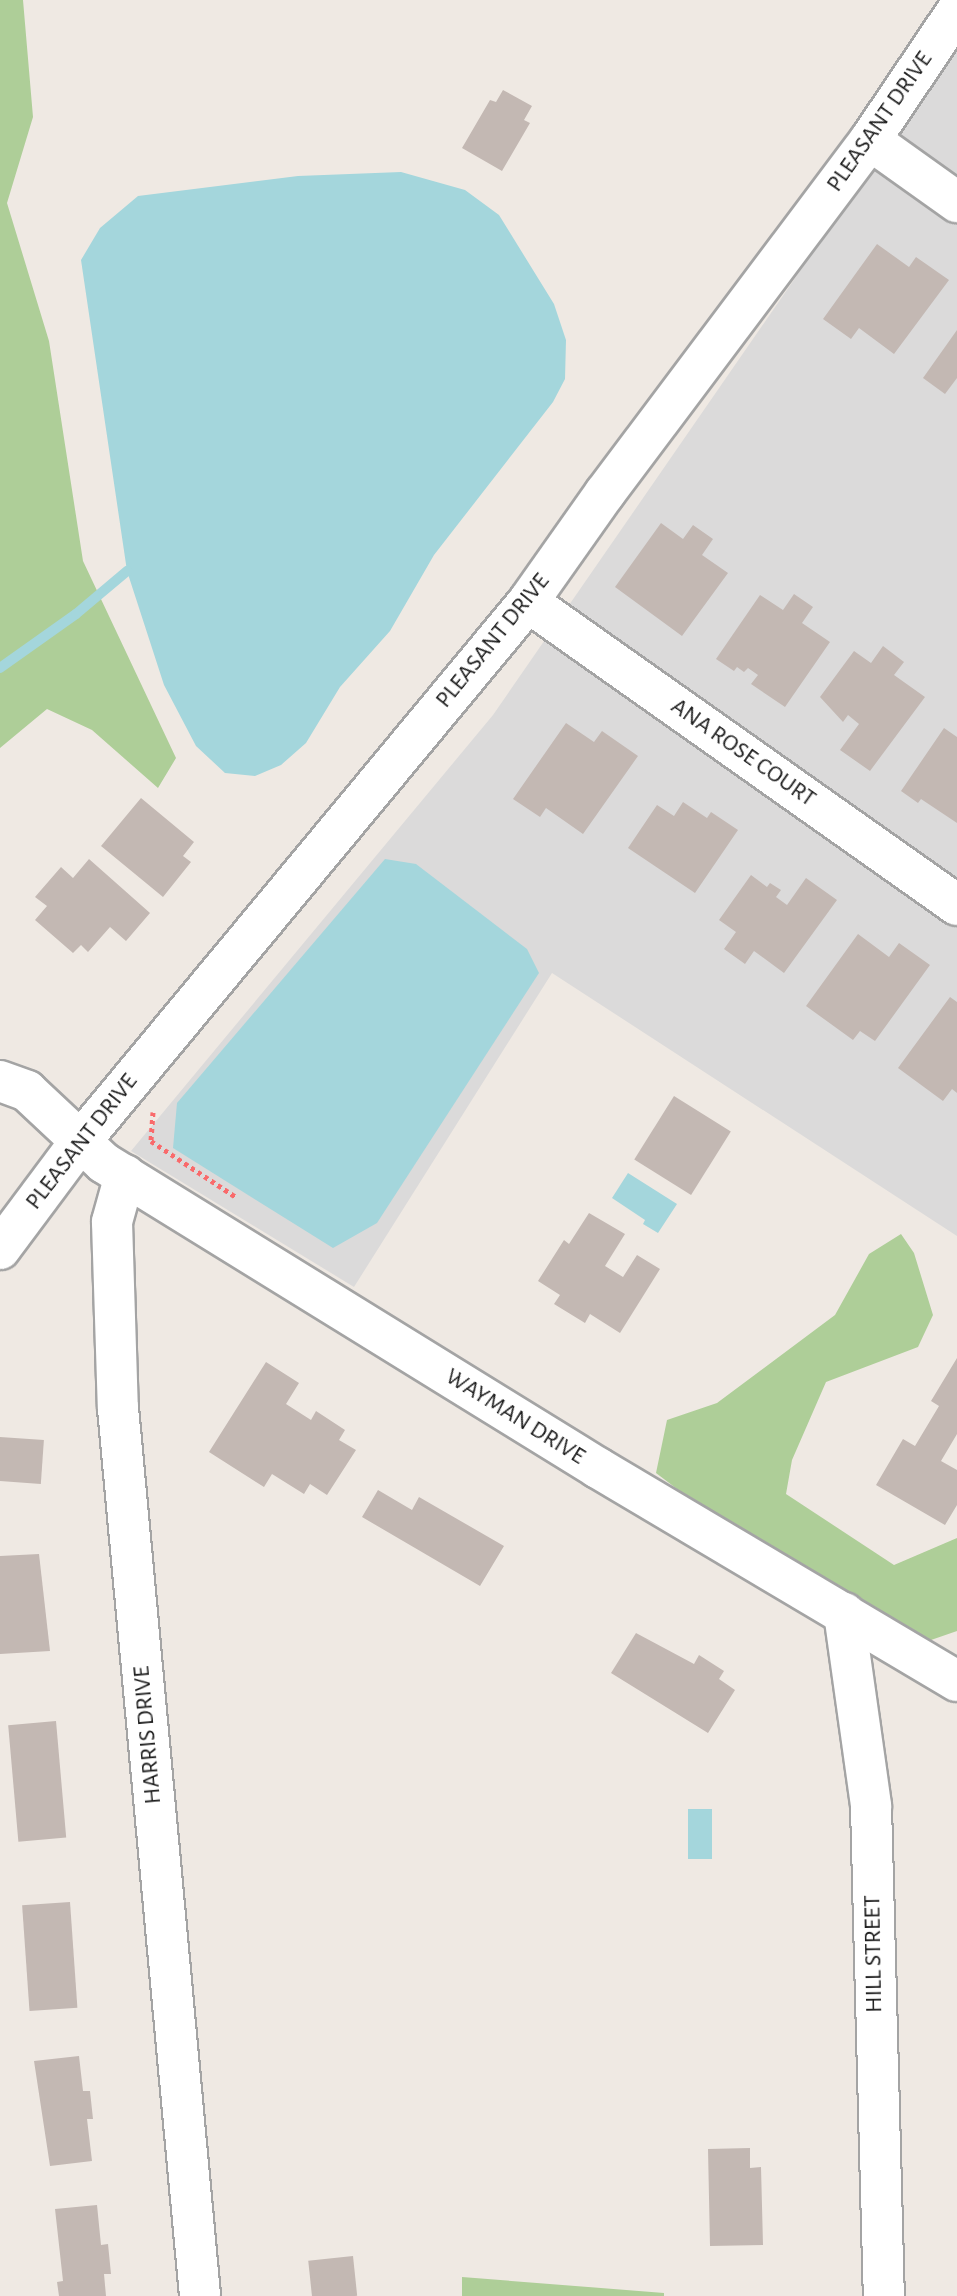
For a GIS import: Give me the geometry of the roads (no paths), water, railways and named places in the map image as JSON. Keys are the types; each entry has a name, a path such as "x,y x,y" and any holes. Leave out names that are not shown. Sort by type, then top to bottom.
{"street":[{"name":"PLEASANT DRIVE","path":"0,1249 79,1143 528,602 605,493 870,140 957,11"},
{"path":"870,140 957,202"},
{"name":"ANA ROSE COURT","path":"528,602 957,905"},
{"name":"WAYMAN DRIVE","path":"0,1081 27,1091 79,1143 125,1175 598,1468 957,1681"},
{"name":"HARRIS DRIVE","path":"125,1175 112,1222 118,1408 200,2296"},
{"name":"HILL STREET","path":"844,1613 871,1806 884,2296"}],"water":[{"path":"401,172 465,190 499,215 554,304 566,340 565,379 553,402 434,555 390,631 340,687 306,743 281,765 255,776 225,773 196,746 164,685 127,571 81,260 100,228 138,196 298,176"},
{"path":"385,859 416,864 527,949 539,973 377,1223 333,1248 173,1148 177,1103"},
{"path":"628,1173 677,1204 658,1233 643,1224 645,1220 612,1198"},
{"path":"688,1809 712,1809 712,1859 688,1859"}],"waterway":[{"path":"0,668 76,614 127,571"}]}
